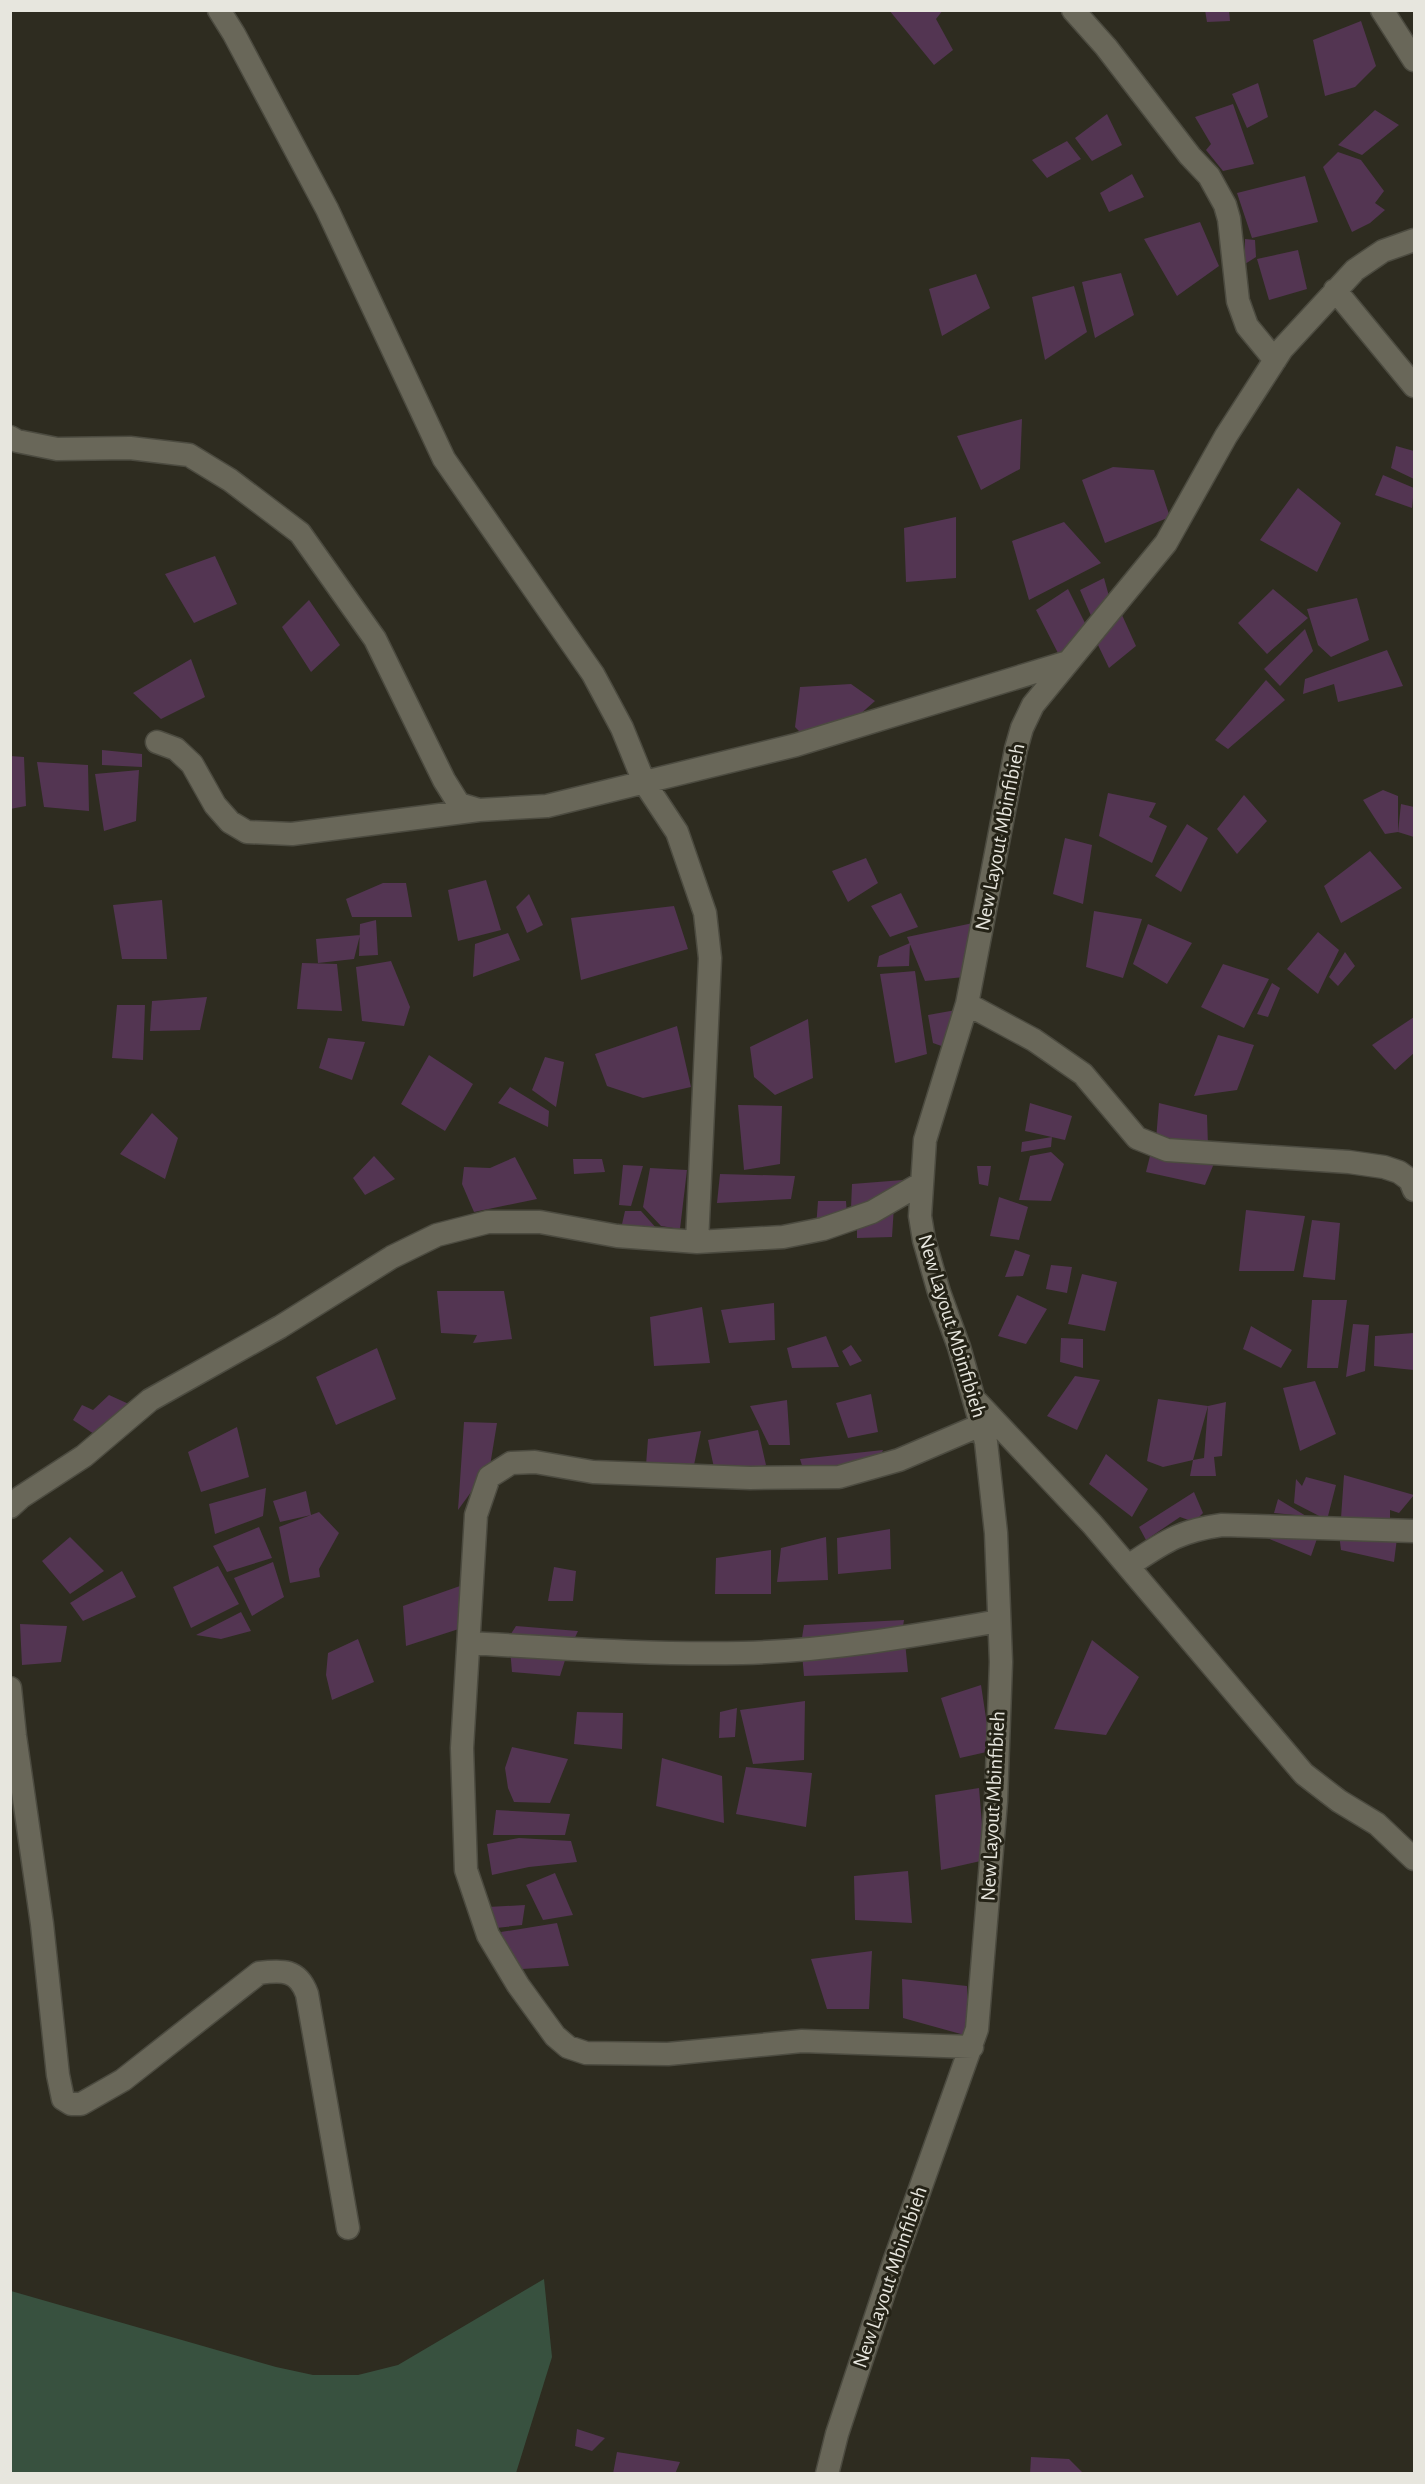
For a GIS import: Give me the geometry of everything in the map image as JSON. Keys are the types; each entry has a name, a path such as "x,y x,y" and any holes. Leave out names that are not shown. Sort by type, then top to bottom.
{"street":[{"path":"219,10 327,209 444,459 593,674 622,728 644,782 677,832 705,913 710,958 697,1242"},
{"path":"1073,10 1106,47 1218,190 1229,219 1238,301 1247,326 1275,360"},
{"path":"1382,10 1414,60"},
{"name":"New Layout Mbinfibieh","path":"827,2474 840,2424 894,2262 977,2029 996,1801 1001,1662 996,1533 986,1442 924,1240 920,1216 926,1140 967,1004 1016,749 1022,728 1033,705 1166,543 1226,436 1275,360 1355,270 1383,251 1414,240"},
{"path":"1335,290 1414,386"},
{"path":"10,437 17,441 57,449 130,448 189,455 230,480 300,533 375,639 429,752 459,804 479,810"},
{"path":"157,742 177,749 192,764 215,805 230,822 247,832 292,834 479,810 547,806 796,745 1068,662"},
{"path":"967,1004 1035,1040 1083,1074 1137,1138 1167,1150 1349,1162 1384,1167 1399,1172 1410,1180 1414,1190"},
{"path":"10,1507 21,1497 84,1456 150,1400 280,1327 392,1257 437,1235 488,1222 540,1222 617,1236 697,1242 783,1237 823,1229 872,1212 922,1183"},
{"path":"974,1399 1092,1524 1304,1774 1339,1801 1377,1824 1414,1859"},
{"path":"972,2047 802,2042 668,2054 586,2053 568,2047 555,2036 518,1985 488,1935 466,1870 462,1748 476,1515 489,1477 511,1463 535,1462 593,1472 750,1478 839,1477 898,1460 981,1425"},
{"path":"1128,1566 1171,1537 1199,1528 1222,1525 1414,1531"},
{"path":"469,1643 634,1652 742,1653 860,1644 999,1621"},
{"path":"10,1688 42,1924 57,2075 63,2099 71,2104 81,2104 123,2080 259,1973 278,1970 293,1974 303,1982 307,1994 348,2228"}],"green space":[{"path":"544,2279 552,2357 516,2473 11,2473 11,2291 276,2367 313,2375 358,2375 398,2365"}],"building":[{"path":"889,10 943,10 936,19 953,50 934,65"},
{"path":"1205,10 1229,10 1230,21 1207,22"},
{"path":"1361,21 1376,66 1355,87 1325,96 1313,40"},
{"path":"1258,83 1268,117 1247,128 1232,94"},
{"path":"1233,104 1254,164 1223,171 1206,150 1211,144 1195,117"},
{"path":"1375,110 1399,125 1362,155 1338,145"},
{"path":"1107,114 1122,145 1092,161 1075,138"},
{"path":"1067,141 1081,159 1047,178 1032,160"},
{"path":"1338,152 1361,160 1384,191 1375,203 1385,210 1370,223 1352,232 1323,167"},
{"path":"1132,174 1144,197 1109,212 1100,193"},
{"path":"1305,176 1318,222 1252,238 1237,193"},
{"path":"1200,222 1219,266 1177,296 1144,239"},
{"path":"1245,239 1255,240 1256,257 1245,264"},
{"path":"1298,250 1307,289 1269,300 1257,259"},
{"path":"1121,273 1134,315 1095,338 1082,282"},
{"path":"976,274 990,308 942,336 929,289"},
{"path":"1074,286 1087,332 1045,360 1032,297"},
{"path":"1022,419 1020,469 981,490 957,436"},
{"path":"1396,446 1414,451 1414,479 1391,468"},
{"path":"1113,467 1154,470 1170,517 1105,543 1082,480"},
{"path":"1383,475 1414,488 1412,508 1375,495"},
{"path":"1298,488 1341,523 1317,572 1260,540"},
{"path":"956,517 956,578 906,582 904,528"},
{"path":"1064,522 1101,563 1029,600 1012,541"},
{"path":"215,556 237,604 194,623 165,574"},
{"path":"1104,578 1110,600 1092,618 1080,590"},
{"path":"1068,589 1085,623 1061,659 1036,610"},
{"path":"1273,589 1308,618 1267,654 1238,623"},
{"path":"1357,598 1369,640 1331,657 1318,645 1307,609"},
{"path":"309,600 340,645 311,672 282,627"},
{"path":"1122,615 1136,646 1109,668 1097,643"},
{"path":"1305,629 1313,651 1280,686 1264,669"},
{"path":"1387,650 1403,686 1338,702 1334,684 1303,694 1305,679"},
{"path":"191,659 205,697 161,719 133,693"},
{"path":"1266,680 1285,700 1228,749 1215,740"},
{"path":"851,684 875,701 857,717 805,737 795,727 800,687"},
{"path":"102,750 142,754 142,767 102,765"},
{"path":"10,756 24,757 26,806 10,809"},
{"path":"37,762 88,765 89,811 44,807"},
{"path":"139,770 136,821 104,831 95,774"},
{"path":"1383,790 1398,796 1398,832 1385,834 1363,800"},
{"path":"1108,793 1156,803 1149,817 1167,826 1152,863 1099,836"},
{"path":"1244,795 1267,821 1237,854 1217,829"},
{"path":"1401,804 1414,807 1414,837 1398,832"},
{"path":"1187,824 1208,838 1181,892 1155,876"},
{"path":"1065,838 1092,845 1083,904 1053,894"},
{"path":"1370,851 1402,888 1341,923 1324,886"},
{"path":"866,858 878,883 848,902 832,871"},
{"path":"486,880 501,930 458,941 448,890"},
{"path":"383,883 406,883 412,917 352,917 346,899"},
{"path":"901,893 918,927 890,937 871,906"},
{"path":"529,894 543,925 527,933 516,907"},
{"path":"162,900 167,959 122,959 113,905"},
{"path":"674,906 688,949 581,980 571,918"},
{"path":"1094,911 1142,919 1123,978 1086,967"},
{"path":"376,920 378,955 359,956 360,924"},
{"path":"973,923 964,977 925,981 907,937"},
{"path":"1148,924 1192,943 1167,984 1133,964"},
{"path":"1318,932 1339,950 1318,994 1287,969"},
{"path":"508,933 520,960 473,977 475,944"},
{"path":"360,935 354,959 318,963 316,939"},
{"path":"910,943 909,966 877,967 879,956"},
{"path":"1345,952 1355,966 1338,986 1329,977"},
{"path":"391,961 410,1007 404,1026 362,1021 356,967"},
{"path":"302,963 337,964 342,1011 297,1009"},
{"path":"1223,964 1269,979 1244,1028 1201,1007"},
{"path":"915,971 927,1054 895,1063 880,974"},
{"path":"1272,983 1280,988 1268,1017 1257,1014"},
{"path":"207,997 200,1030 150,1031 152,1001"},
{"path":"117,1005 145,1005 143,1060 112,1058"},
{"path":"956,1010 947,1048 933,1043 928,1015"},
{"path":"1414,1017 1414,1053 1395,1070 1372,1045"},
{"path":"808,1019 813,1078 775,1095 754,1077 750,1047"},
{"path":"677,1026 691,1087 643,1098 607,1086 595,1054"},
{"path":"1218,1035 1254,1045 1237,1090 1194,1096"},
{"path":"328,1038 365,1042 352,1080 319,1068"},
{"path":"429,1055 473,1084 445,1131 401,1104"},
{"path":"545,1057 564,1062 556,1107 532,1090"},
{"path":"510,1087 549,1111 548,1127 498,1103"},
{"path":"1030,1103 1072,1116 1065,1140 1025,1131"},
{"path":"1159,1103 1207,1115 1208,1146 1156,1140"},
{"path":"738,1105 782,1106 780,1164 744,1170"},
{"path":"152,1113 178,1138 165,1179 120,1154"},
{"path":"1052,1137 1051,1147 1021,1152 1022,1142"},
{"path":"1153,1144 1215,1161 1205,1185 1146,1172"},
{"path":"1051,1152 1064,1164 1051,1201 1019,1200 1030,1156"},
{"path":"374,1156 395,1179 365,1195 353,1178"},
{"path":"515,1157 537,1199 474,1212 462,1184 464,1167 490,1168"},
{"path":"573,1159 602,1159 605,1172 574,1174"},
{"path":"623,1165 643,1166 631,1206 619,1205"},
{"path":"977,1166 991,1166 988,1186 979,1184"},
{"path":"650,1168 687,1170 680,1229 661,1226 643,1207"},
{"path":"720,1174 795,1176 791,1199 717,1203"},
{"path":"903,1180 900,1190 873,1207 851,1208 852,1184"},
{"path":"999,1197 1028,1207 1019,1240 990,1236"},
{"path":"818,1201 846,1201 847,1216 816,1228"},
{"path":"894,1206 892,1237 857,1238 857,1222"},
{"path":"1246,1210 1305,1216 1294,1271 1239,1271"},
{"path":"625,1211 641,1211 657,1229 620,1233"},
{"path":"1312,1220 1340,1223 1335,1280 1303,1277"},
{"path":"1015,1250 1030,1255 1023,1276 1005,1277"},
{"path":"1051,1265 1072,1267 1067,1293 1046,1289"},
{"path":"1082,1274 1117,1282 1105,1331 1068,1324"},
{"path":"437,1291 504,1291 512,1339 473,1343 477,1335 441,1333"},
{"path":"1017,1295 1047,1309 1026,1344 998,1336"},
{"path":"1312,1300 1347,1300 1338,1368 1307,1368"},
{"path":"774,1303 775,1340 729,1343 721,1310"},
{"path":"702,1307 710,1363 654,1366 650,1317"},
{"path":"1353,1324 1369,1325 1365,1371 1346,1377"},
{"path":"1251,1326 1292,1350 1281,1368 1243,1349"},
{"path":"1414,1333 1414,1370 1374,1366 1375,1336"},
{"path":"826,1336 839,1367 792,1368 787,1348"},
{"path":"1061,1338 1083,1339 1083,1368 1060,1362"},
{"path":"851,1345 862,1361 850,1366 842,1351"},
{"path":"377,1348 396,1399 336,1425 316,1377"},
{"path":"1075,1376 1100,1380 1077,1430 1047,1416"},
{"path":"1315,1381 1336,1434 1300,1451 1283,1388"},
{"path":"871,1394 878,1432 848,1438 836,1403"},
{"path":"109,1395 131,1405 100,1438 73,1420 82,1405 93,1410"},
{"path":"1158,1399 1208,1406 1193,1460 1163,1467 1147,1461"},
{"path":"787,1400 790,1445 769,1445 750,1406"},
{"path":"1226,1402 1222,1456 1214,1457 1216,1476 1190,1476 1193,1460 1204,1458 1208,1406"},
{"path":"464,1422 497,1423 490,1466 458,1510"},
{"path":"237,1427 249,1477 201,1492 188,1452"},
{"path":"758,1430 766,1465 716,1477 708,1440"},
{"path":"701,1431 694,1465 646,1465 648,1439"},
{"path":"883,1450 879,1459 804,1472 800,1459"},
{"path":"1106,1454 1148,1489 1132,1517 1089,1484"},
{"path":"1344,1475 1414,1495 1399,1513 1390,1510 1390,1530 1341,1518"},
{"path":"1306,1477 1336,1485 1327,1520 1294,1503 1296,1479 1302,1486"},
{"path":"266,1488 263,1516 215,1534 209,1504"},
{"path":"306,1491 311,1515 280,1522 273,1501"},
{"path":"1194,1492 1203,1513 1194,1522 1180,1517 1146,1540 1139,1527"},
{"path":"1278,1499 1306,1516 1274,1513"},
{"path":"319,1512 339,1533 319,1569 320,1577 290,1583 279,1527"},
{"path":"259,1527 272,1558 227,1572 213,1546"},
{"path":"890,1529 891,1569 838,1574 837,1538"},
{"path":"1319,1533 1311,1556 1267,1538"},
{"path":"1339,1534 1397,1538 1394,1562 1341,1550"},
{"path":"70,1537 104,1571 70,1594 42,1561"},
{"path":"826,1537 828,1580 777,1582 781,1548"},
{"path":"771,1550 771,1594 715,1594 716,1558"},
{"path":"273,1562 284,1597 252,1616 234,1578"},
{"path":"218,1566 239,1604 191,1628 173,1587"},
{"path":"554,1567 576,1571 573,1601 548,1601"},
{"path":"122,1571 136,1597 83,1621 70,1603"},
{"path":"460,1586 465,1627 406,1646 403,1606"},
{"path":"241,1612 251,1631 221,1639 196,1635"},
{"path":"904,1620 902,1633 801,1644 804,1625"},
{"path":"20,1624 67,1626 61,1662 22,1665"},
{"path":"516,1626 578,1631 572,1644 507,1640"},
{"path":"358,1639 374,1682 332,1700 326,1675 328,1653"},
{"path":"1092,1640 1139,1677 1106,1735 1054,1729"},
{"path":"905,1642 908,1672 804,1676 802,1654"},
{"path":"510,1649 567,1654 560,1676 512,1672"},
{"path":"981,1685 991,1751 960,1758 941,1698"},
{"path":"805,1701 804,1760 753,1764 740,1710"},
{"path":"737,1708 735,1737 719,1738 720,1712"},
{"path":"577,1712 623,1713 622,1749 574,1744"},
{"path":"512,1747 568,1759 550,1803 514,1802 508,1788 505,1768"},
{"path":"662,1758 722,1776 724,1823 656,1806"},
{"path":"746,1767 812,1773 806,1827 736,1814"},
{"path":"979,1788 985,1860 941,1870 935,1795"},
{"path":"496,1810 570,1814 565,1835 493,1835"},
{"path":"519,1838 571,1841 577,1862 529,1867 492,1875 487,1844"},
{"path":"908,1871 912,1923 855,1920 854,1876"},
{"path":"555,1873 573,1915 543,1920 526,1885"},
{"path":"525,1905 522,1925 496,1928 488,1907"},
{"path":"557,1923 569,1966 522,1969 509,1955 501,1932"},
{"path":"872,1951 869,2009 827,2009 811,1959"},
{"path":"902,1979 967,1986 968,2036 903,2018"},
{"path":"577,2429 605,2438 592,2451 575,2446"},
{"path":"617,2452 680,2462 675,2474 613,2474"},
{"path":"1031,2457 1069,2459 1084,2474 1030,2474"}]}
